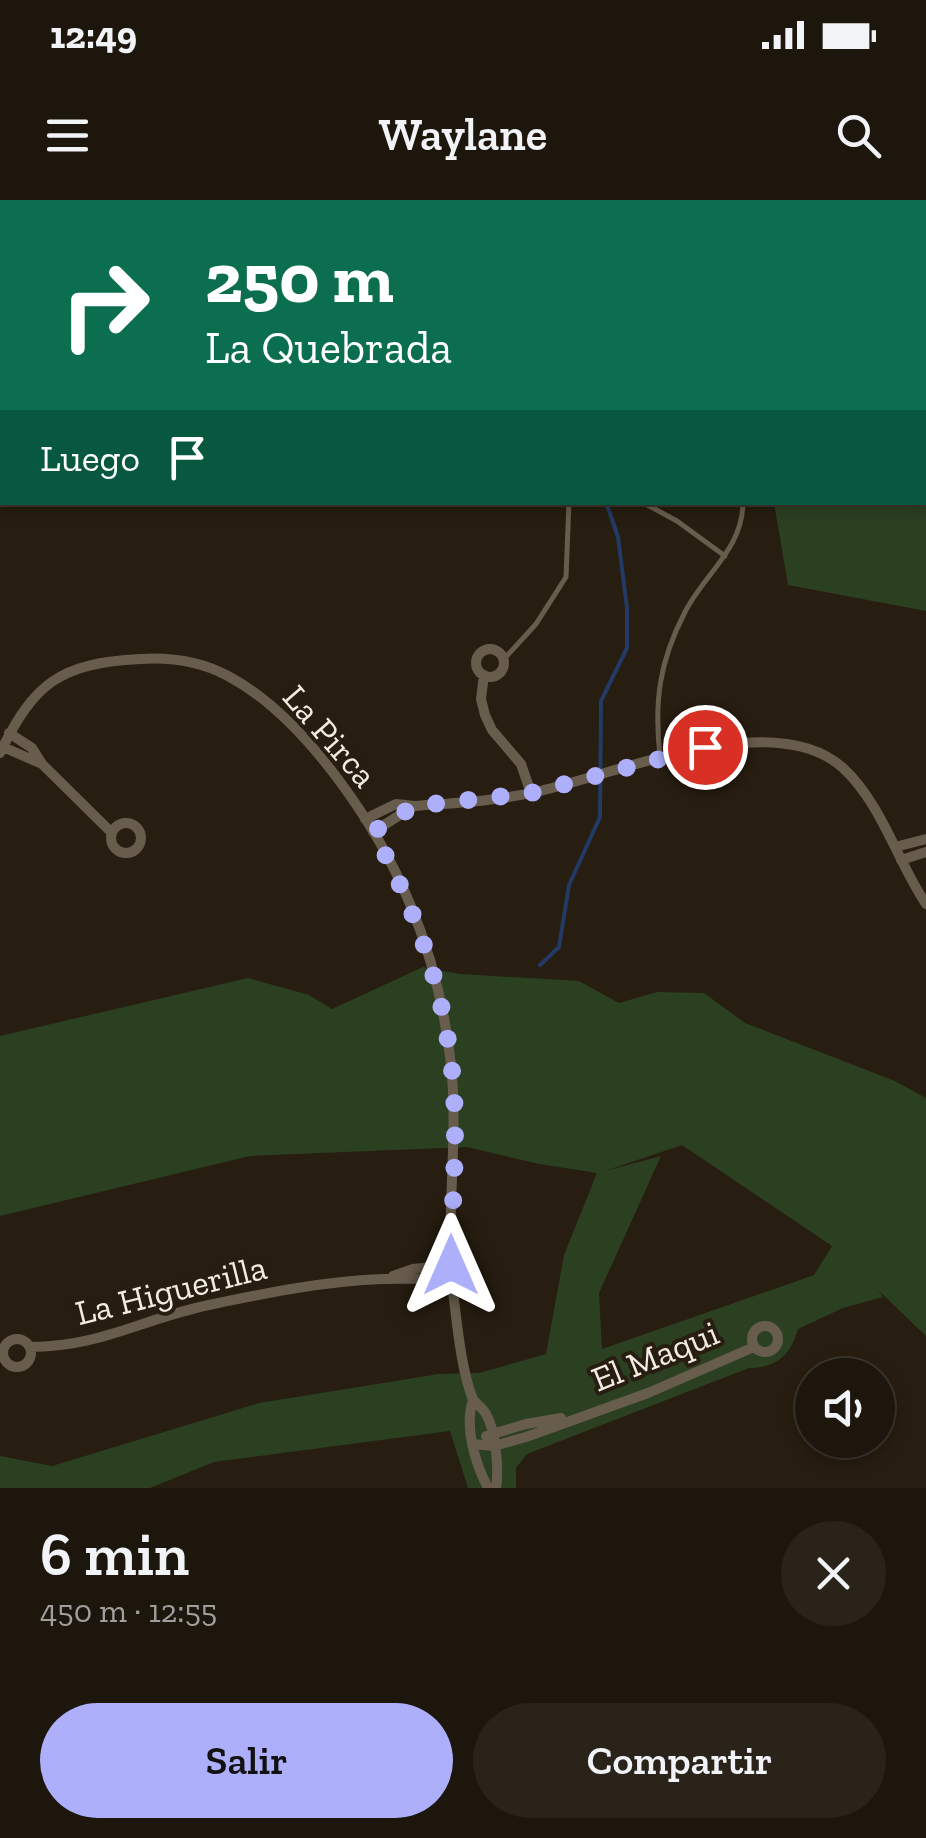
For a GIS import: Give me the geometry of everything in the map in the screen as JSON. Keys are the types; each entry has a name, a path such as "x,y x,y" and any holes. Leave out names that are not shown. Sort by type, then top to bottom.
{"street":[{"path":"484,675 500,674 504,660 494,649 482,651 477,659 476,666 484,675 481,700 492,730 521,764 531,793"},
{"name":"La Pirca","path":"1,750 32,697 56,679 116,660 171,658 227,675 255,693 319,755 366,819 411,905 445,1022 454,1100 452,1278 473,1400 468,1416 488,1488"},
{"path":"9,733 32,748 42,764 112,833"},
{"path":"366,819 396,804 414,806 531,793 705,747 772,742 811,749 840,765 860,786 926,904"},
{"path":"1,750 42,764"},
{"path":"373,832 414,806"},
{"path":"896,847 926,839"},
{"path":"901,860 926,852"},
{"name":"La Higuerilla","path":"30,1347 77,1344 201,1306 281,1290 385,1278 413,1269 451,1265"},
{"name":"La Higuerilla","path":"385,1278 418,1282 452,1278"},
{"name":"El Maqui","path":"474,1444 494,1446 648,1392 754,1347"},
{"name":"La Pirca","path":"473,1400 486,1414 491,1432 499,1470 496,1488"},
{"name":"El Maqui","path":"474,1444 491,1432 577,1416"}],"lane":[{"path":"504,660 536,624 566,577 569,505"},
{"path":"648,505 725,556"},
{"path":"660,757 655,712 661,676 686,610 740,531 743,505"}],"green space":[{"path":"774,505 926,505 926,611 788,585"},
{"path":"423,967 460,974 579,981 619,1003 657,992 704,993 745,1023 895,1081 926,1098 926,1336 878,1290 883,1297 843,1308 798,1329 787,1353 775,1363 749,1368 527,1454 516,1468 516,1488 468,1488 450,1431 214,1462 150,1488 0,1488 0,1456 52,1466 259,1403 439,1374 479,1373 546,1354 564,1255 597,1173 467,1147 250,1156 0,1216 0,1036 248,978 309,995 332,1009","holes":["682,1145 832,1246 814,1275 602,1349 599,1293 661,1156 605,1171"]}],"waterway":[{"path":"540,965 559,947 569,885 600,817 601,701 627,648 627,608 618,537 607,505"}],"route":[{"path":"451,1265 454,1100 445,1022 411,905 373,832 414,806 531,793 705,747"}]}
